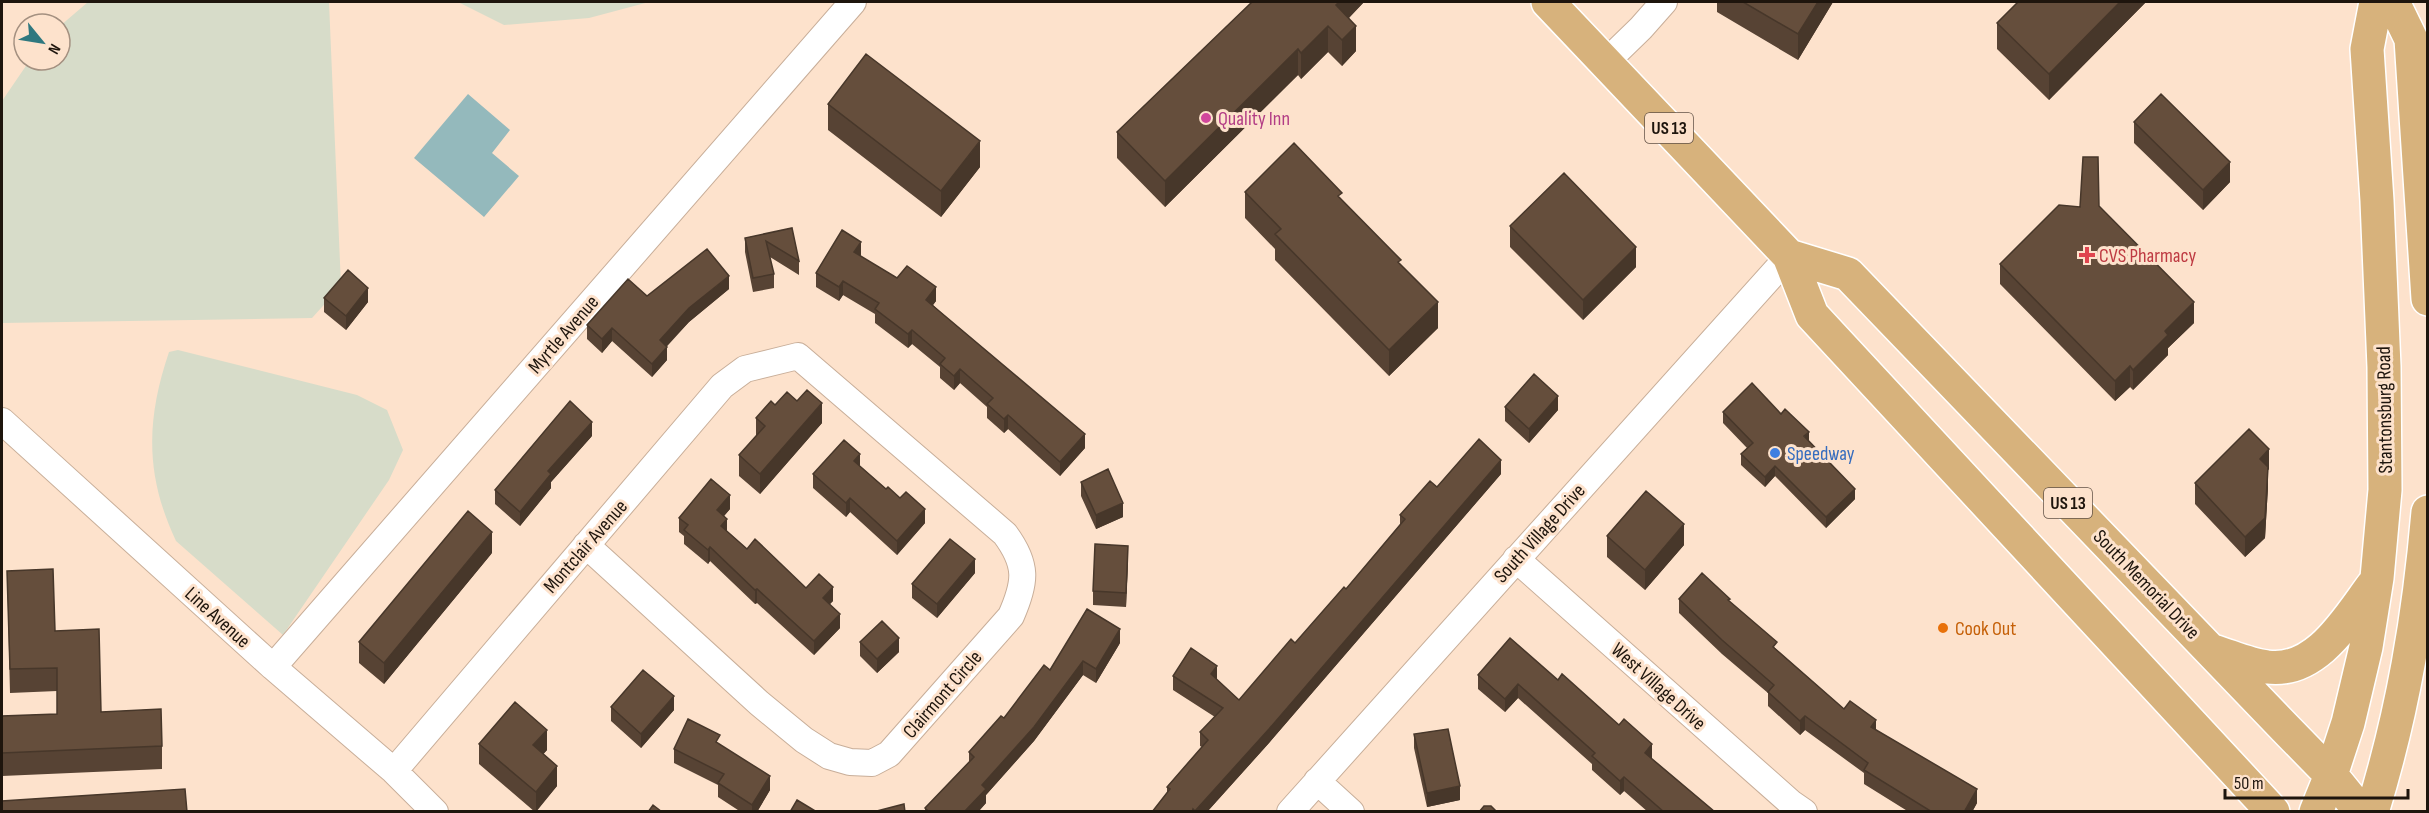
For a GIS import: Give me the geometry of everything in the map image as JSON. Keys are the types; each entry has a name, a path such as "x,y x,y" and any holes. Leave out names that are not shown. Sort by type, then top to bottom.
{"main road":[{"name":"South Memorial Drive","path":"1548,2 1789,256 1812,315 2273,812"},
{"name":"Stantonsburg Road","path":"2316,812 2331,776 2351,713 2366,646 2377,578 2385,490 2384,367 2377,201 2367,49 2376,2"},
{"path":"2393,2 2411,39 2424,202 2427,299"},
{"name":"South Memorial Drive","path":"1789,256 1848,274 2211,650 2331,776 2361,812"},
{"path":"2372,812 2392,747 2409,664 2422,576 2427,512"},
{"path":"2211,650 2268,667 2295,664 2313,655 2335,636 2377,578"}],"street":[{"name":"Myrtle Avenue","path":"273,666 853,2"},
{"path":"1607,62 1664,2"},
{"name":"South Village Drive","path":"1290,812 1789,256"},
{"name":"Montclair Avenue","path":"394,771 722,386 745,369 798,356"},
{"name":"Clairmont Circle","path":"585,545 759,703 804,740 829,756 850,762 872,763 889,754 1011,616 1021,593 1023,568 1016,549 1005,534 798,356"},
{"name":"Line Avenue","path":"2,421 273,666 394,771 435,812"},
{"name":"West Village Drive","path":"1515,559 1804,812"},
{"path":"1317,781 1350,812"}],"green space":[{"path":"88,2 329,2 341,286 312,318 2,323 2,101 22,72 72,72 72,16"},
{"path":"458,2 649,2 589,18 504,25"},
{"path":"178,350 357,395 387,410 403,450 389,480 283,635 176,541 166,517 154,470 153,424 161,377 169,352"}],"water":[{"path":"468,94 510,130 492,153 519,176 484,217 414,158"}],"building":[{"name":"Quality Inn","path":"1252,2 1339,2 1336,5 1356,26 1342,40 1328,26 1301,53 1298,49 1165,181 1117,132"},
{"path":"1743,2 1818,2 1798,34"},
{"path":"2018,2 2120,2 2049,74 1997,23"},
{"path":"866,54 980,141 941,191 828,104"},
{"path":"2161,94 2230,162 2203,190 2134,122"},
{"path":"1294,143 1342,193 1338,196 1401,260 1398,262 1438,302 1389,350 1275,234 1281,229 1245,192"},
{"name":"CVS Pharmacy","path":"2083,157 2098,157 2099,206 2194,302 2165,331 2168,335 2133,370 2130,366 2115,381 2000,264 2059,205 2080,207"},
{"path":"1564,173 1636,247 1583,300 1510,226"},
{"path":"792,228 799,261 766,241 774,274 753,278 745,238"},
{"path":"842,230 861,242 854,252 897,278 907,266 936,287 926,300 1085,434 1060,462 1008,415 1004,419 987,404 993,398 960,369 954,376 940,364 945,358 912,330 908,334 875,309 879,303 843,281 839,287 816,273"},
{"path":"707,249 729,276 689,308 660,340 667,347 652,364 612,328 602,339 587,325 628,279 647,296"},
{"path":"348,270 368,288 346,316 324,298"},
{"path":"1534,374 1558,396 1529,429 1505,407"},
{"name":"Speedway","path":"1752,383 1781,414 1785,409 1809,432 1804,436 1855,489 1826,517 1775,466 1765,477 1741,454 1753,443 1723,412"},
{"path":"807,390 822,403 760,474 739,455 765,426 756,418 771,401 775,405 787,392 797,401"},
{"path":"570,401 592,422 548,471 551,474 520,512 495,490"},
{"path":"2249,429 2269,449 2260,459 2268,467 2265,518 2245,537 2195,483"},
{"path":"1479,439 1501,460 1269,729 1195,811 1193,809 1192,812 1152,812 1170,789 1167,787 1208,740 1200,732 1223,708 1173,676 1191,648 1217,666 1211,674 1239,700 1291,639 1295,643 1344,587 1346,589 1405,519 1400,515 1430,481 1437,487"},
{"path":"844,440 860,454 854,461 886,489 888,487 900,498 906,492 925,509 897,541 850,498 846,503 813,474"},
{"path":"1108,469 1123,503 1096,515 1081,482"},
{"path":"711,479 730,495 717,510 727,519 721,526 747,549 755,539 806,588 819,574 833,587 823,598 840,614 814,641 710,547 708,550 684,530 688,525 679,518"},
{"path":"1646,491 1684,524 1645,570 1607,536"},
{"path":"468,511 492,532 384,663 359,642"},
{"path":"950,539 975,559 937,604 912,584"},
{"path":"1095,544 1128,546 1126,593 1093,591"},
{"path":"53,569 55,631 99,629 101,712 161,709 162,746 2,753 2,716 57,714 57,668 10,669 7,571"},
{"path":"1702,573 1730,599 1728,600 1777,642 1773,647 1844,709 1850,701 1876,720 1871,727 1977,789 1964,812 1932,812 1864,770 1868,763 1805,716 1800,721 1768,692 1774,685 1679,599"},
{"path":"1087,609 1120,629 1096,669 1083,661 1034,727 982,785 986,789 964,812 929,812 925,808 974,757 969,752 1001,716 1004,718 1044,665 1050,670"},
{"path":"882,621 899,638 877,659 860,642"},
{"path":"1510,638 1558,680 1562,674 1619,725 1624,719 1652,744 1645,753 1715,812 1664,812 1624,777 1620,781 1592,756 1595,753 1518,684 1505,699 1478,675"},
{"path":"643,670 674,696 641,734 611,707"},
{"path":"515,702 547,730 533,745 557,766 536,792 479,744"},
{"path":"688,719 720,735 716,742 770,776 752,805 718,783 724,774 674,749"},
{"path":"1448,729 1460,786 1427,793 1414,734"},
{"path":"185,789 187,812 2,812 2,801"},
{"path":"797,800 817,812 790,812"},
{"path":"904,804 905,812 873,812"},
{"path":"653,805 662,812 648,812"},
{"path":"1484,806 1491,806 1497,812 1479,812"}],"place":[{"name":"Quality Inn","path":"1206,118"},
{"name":"CVS Pharmacy","path":"2087,255"},
{"name":"Speedway","path":"1775,453"},
{"name":"Cook Out","path":"1943,628"}]}
